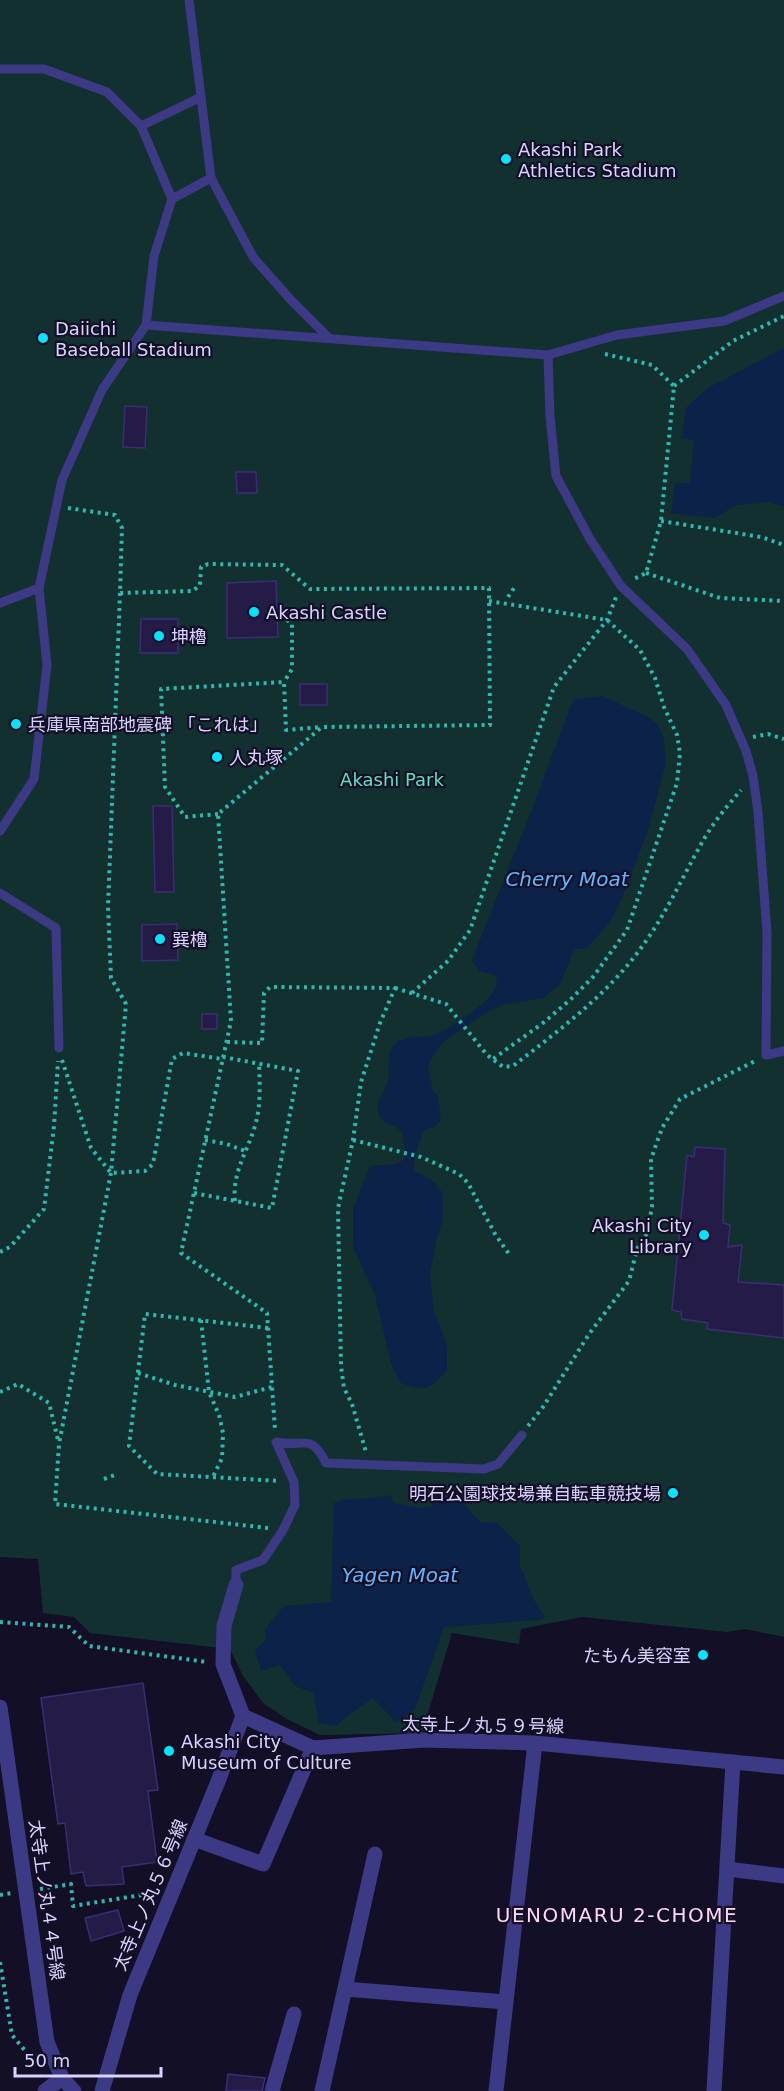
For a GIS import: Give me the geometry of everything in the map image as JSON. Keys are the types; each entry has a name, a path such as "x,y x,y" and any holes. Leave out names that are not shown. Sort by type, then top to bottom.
{"street":[{"path":"236,1585 224,1626 223,1664 243,1716"},
{"name":"太寺上ノ丸４４号線","path":"0,1707 54,2084 74,2091"},
{"name":"太寺上ノ丸５９号線","path":"243,1716 313,1748 424,1740 535,1743 784,1767"},
{"name":"太寺上ノ丸５６号線","path":"102,2091 130,1995 243,1716"},
{"path":"496,2091 535,1743"},
{"path":"194,1839 263,1864 313,1748"},
{"path":"714,2091 733,1762"},
{"path":"322,2091 375,1854"},
{"path":"727,1869 784,1876"},
{"path":"345,1989 506,2002"},
{"path":"272,2091 294,2014"}],"lane":[{"path":"189,0 211,178 253,256 290,299 328,337"},
{"path":"0,69 44,69 107,92 141,126 172,199 154,256 146,325 102,390 62,480 39,588 47,665 34,779 0,831"},
{"path":"141,126 201,97"},
{"path":"172,199 211,178"},
{"path":"146,325 548,355 617,335 724,321 784,296"},
{"path":"548,355 550,416 556,476 590,539 621,586 687,649 726,705 741,740 753,776 758,812 767,933 766,1055 784,1052"},
{"path":"0,603 39,588"},
{"path":"0,893 56,928 58,1048"},
{"path":"276,1442 312,1443 319,1448 326,1462 484,1469 498,1464 522,1435"},
{"path":"236,1585 236,1570 263,1560 284,1530 295,1505 294,1482 276,1442"}],"path":[{"path":"646,573 661,521 674,386 733,341 784,316"},
{"path":"574,347 652,365 674,386"},
{"path":"56,507 115,515 122,528 108,907 111,978 126,1004 111,1173 59,1444 55,1504 284,1530"},
{"path":"661,521 761,537 784,545"},
{"path":"120,593 193,591 200,585 201,567 208,564 282,565 310,589 489,588 490,725 322,726 286,730 284,682 292,669 292,624 281,615"},
{"path":"412,993 448,961 470,930 554,687 607,620 621,586 646,573 720,598 784,601"},
{"path":"508,597 514,588"},
{"path":"489,601 607,620 640,650 655,678 676,735 680,753 677,783 627,930 593,977 570,1000 543,1023 493,1059"},
{"path":"284,682 161,689 165,787 185,817 218,814 322,726"},
{"path":"741,740 768,734 784,739"},
{"path":"227,1042 262,1043 264,993 270,987 395,988 446,1004 487,1055 503,1067 513,1066 574,1019 624,972 668,906 709,831 753,776"},
{"path":"218,814 231,1021 181,1253 267,1313 276,1442"},
{"path":"370,1464 352,1404 344,1388 340,1366 338,1208 353,1140 361,1082 380,1023 395,988"},
{"path":"58,1048 92,1148 111,1173"},
{"path":"0,1252 10,1247 44,1209 54,1126 58,1048"},
{"path":"111,1173 145,1172 153,1164 172,1059 183,1053 298,1071 273,1208 194,1193"},
{"path":"522,1435 543,1407 589,1334 629,1281 637,1249 647,1233 652,1207 651,1159 662,1128 680,1099 766,1055"},
{"path":"235,1201 233,1188 238,1166 255,1128 260,1093 259,1064"},
{"path":"205,1140 227,1144 245,1151"},
{"path":"353,1140 421,1157 459,1174 468,1183 495,1234 509,1254"},
{"path":"268,1328 145,1314 129,1446 157,1474 294,1482"},
{"path":"201,1320 209,1392 219,1415 223,1433 222,1458 212,1479"},
{"path":"138,1373 175,1385 235,1397 272,1387"},
{"path":"0,1392 18,1384 49,1403 59,1444"},
{"path":"104,1479 116,1475"},
{"path":"0,1622 69,1627 89,1646 223,1664"},
{"path":"71,1884 73,1906 173,1890"},
{"path":"0,1962 12,2035 54,2084"}],"green space":[{"name":"Akashi Park","path":"0,0 784,0 784,1637 745,1629 727,1632 582,1617 521,1629 519,1644 452,1633 422,1733 320,1735 287,1719 264,1704 243,1676 230,1649 90,1633 74,1617 43,1613 38,1559 0,1557"}],"water":[{"path":"784,348 784,507 768,502 737,505 714,518 671,513 675,483 690,483 694,440 682,438 686,408 708,388"},
{"name":"Cherry Moat","path":"602,696 646,716 658,725 664,740 666,763 647,833 620,903 610,922 587,948 576,949 560,984 543,998 502,1005 489,1011 442,1043 431,1059 428,1067 433,1091 438,1096 441,1121 434,1127 424,1130 415,1155 414,1170 434,1182 442,1192 443,1218 430,1274 434,1310 447,1346 447,1370 431,1385 417,1388 401,1383 392,1367 375,1295 353,1247 353,1209 370,1166 396,1164 406,1156 402,1132 386,1123 377,1107 389,1077 391,1049 402,1040 434,1035 448,1028 480,1006 494,991 497,978 479,971 472,960 571,705 576,699"},
{"name":"Yagen Moat","path":"390,1495 394,1503 420,1508 431,1507 437,1496 461,1500 480,1522 497,1523 520,1546 520,1566 534,1600 545,1617 540,1620 444,1627 415,1709 396,1722 373,1698 336,1726 319,1723 313,1693 295,1686 280,1665 261,1671 255,1650 266,1640 265,1629 284,1606 331,1602 334,1503 348,1499"}],"building":[{"path":"125,406 147,407 145,448 123,447"},
{"path":"236,472 256,472 257,493 237,493"},
{"path":"276,581 278,637 227,638 227,583"},
{"name":"坤櫓","path":"141,619 178,619 178,653 140,653"},
{"path":"300,684 327,684 327,705 300,705"},
{"path":"153,806 172,806 174,892 155,892"},
{"name":"巽櫓","path":"177,924 178,960 142,961 142,925"},
{"path":"202,1014 217,1014 217,1029 202,1029"},
{"name":"Akashi City Library","path":"695,1147 725,1149 723,1223 730,1225 728,1247 742,1245 738,1282 784,1285 784,1338 707,1329 708,1323 682,1319 681,1312 672,1310 687,1155 694,1157"},
{"path":"143,1683 158,1790 148,1791 157,1862 122,1867 124,1884 86,1886 83,1872 71,1874 65,1823 58,1824 41,1698"},
{"path":"118,1910 124,1931 91,1941 85,1918"},
{"path":"228,2074 265,2078 262,2091 226,2091"}],"place":[{"name":"Akashi Park Athletics Stadium","path":"506,159"},
{"name":"Daiichi Baseball Stadium","path":"43,338"},
{"name":"Akashi Castle","path":"254,612"},
{"name":"坤櫓","path":"159,636"},
{"name":"兵庫県南部地震碑 「これは」","path":"16,724"},
{"name":"人丸塚","path":"217,757"},
{"name":"巽櫓","path":"160,939"},
{"name":"Akashi City Library","path":"704,1235"},
{"name":"明石公園球技場兼自転車競技場","path":"673,1493"},
{"name":"たもん美容室","path":"703,1655"},
{"name":"Akashi City Museum of Culture","path":"169,1751"}],"district":[{"name":"UENOMARU 2-CHOME","path":"617,1915"}]}
